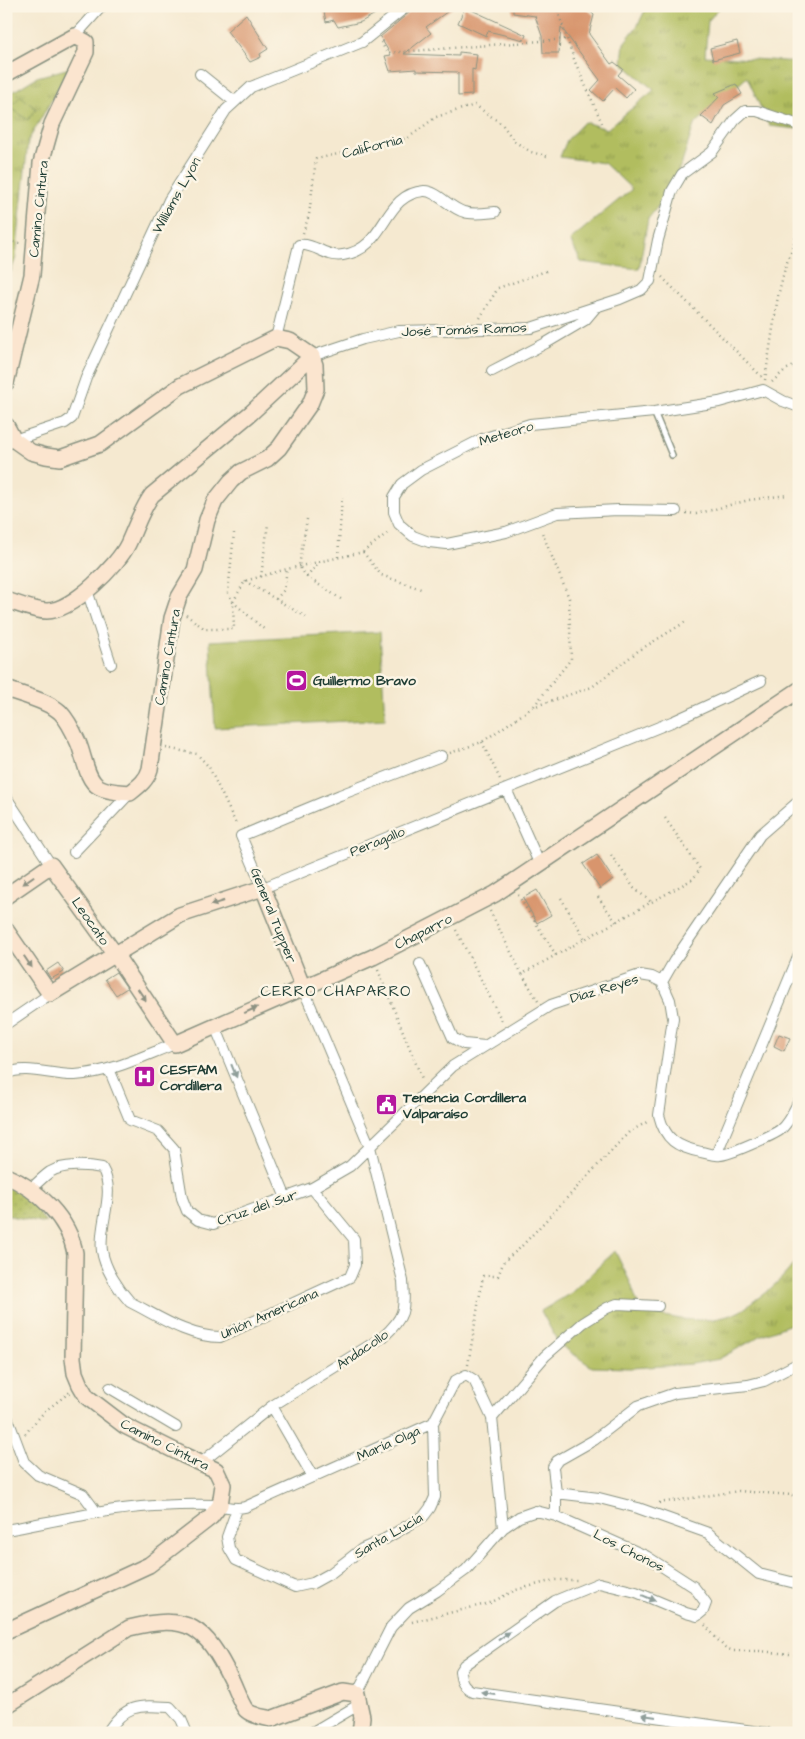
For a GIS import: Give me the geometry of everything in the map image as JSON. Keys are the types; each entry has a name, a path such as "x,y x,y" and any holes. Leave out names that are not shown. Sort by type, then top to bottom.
{"main road":[{"path":"6,74 75,36"},
{"name":"Camino Cintura","path":"6,383 32,275 42,163 52,124 86,52 86,42 75,36"},
{"path":"6,425 14,440 31,452 60,458 100,444 180,386 276,338 290,341 312,356"},
{"name":"Camino Cintura","path":"130,793 143,783 148,776 172,618 178,597 195,570 210,510 218,496 241,472 260,464 274,454 310,404 316,389 315,365 312,356"},
{"name":"José Tomás Ramos","path":"6,600 48,612 68,604 87,590 121,556 141,513 152,496 251,413 312,356"},
{"path":"6,689 50,706 59,712 78,740 94,783 107,790 130,793"},
{"name":"Chaparro","path":"175,1044 373,957 484,900 540,865 799,690"},
{"path":"6,896 51,865"},
{"name":"Leocato","path":"51,865 115,954 175,1044"},
{"name":"Peragallo","path":"50,994 180,915 263,888"},
{"name":"General Tupper","path":"263,888 303,988"},
{"path":"6,930 50,994"},
{"name":"Camino Cintura","path":"6,1176 31,1188 49,1206 68,1230 73,1240 75,1253 73,1358 75,1373 87,1397 124,1426 216,1470 224,1486 220,1505"},
{"path":"6,1631 149,1564 211,1517 220,1505"},
{"path":"6,1706 129,1628 150,1622 170,1622 189,1625 206,1638 225,1667 246,1710 271,1719 342,1692 359,1699 362,1717 360,1733"}],"street":[{"path":"75,36 102,6"},
{"name":"Williams Lyon","path":"14,440 65,423 72,418 86,378 170,200 226,110 251,87 362,42 407,6"},
{"path":"200,74 235,102"},
{"name":"José Tomás Ramos","path":"312,356 363,339 399,331 531,328 641,290 650,281 658,240 672,192 682,174 712,152 735,120 745,111 757,111 799,125"},
{"path":"276,338 299,245 311,246 329,255 343,255 357,251 375,238 394,206 406,196 423,191 429,191 454,208 466,213 495,212"},
{"path":"492,371 585,320 596,307"},
{"path":"764,385 783,401 799,406"},
{"name":"Meteoro","path":"399,524 394,512 394,497 402,484 421,470 482,439 530,424 654,412 719,402 764,385"},
{"path":"399,524 413,536 428,542 446,544 506,532 557,513 618,510 676,511"},
{"path":"87,590 110,664"},
{"name":"Peragallo","path":"263,888 674,721 761,681"},
{"path":"242,836 441,756"},
{"path":"506,789 540,865"},
{"path":"74,852 130,793"},
{"name":"Leocato","path":"6,798 51,865"},
{"path":"799,802 760,835 674,961 662,982 670,1000 673,1018 659,1115 662,1128 671,1139 684,1148 721,1155 768,1137 781,1129 788,1121 799,1101"},
{"name":"General Tupper","path":"242,836 263,888"},
{"path":"716,1155 799,955"},
{"path":"420,964 453,1038 464,1044 486,1046"},
{"name":"Díaz Reyes","path":"370,1147 453,1066 551,1005 640,975 652,977 662,982"},
{"name":"General Tupper","path":"303,988 370,1147"},
{"name":"Peragallo","path":"6,1024 50,994"},
{"path":"215,1026 286,1198"},
{"name":"Chaparro","path":"8,1070 32,1070 53,1074 76,1075 109,1069 175,1044"},
{"name":"Cruz del Sur","path":"109,1069 130,1120 158,1131 174,1148 182,1198 188,1211 198,1220 213,1224 312,1188 350,1166 370,1147"},
{"name":"Andacollo","path":"202,1462 272,1406 383,1337 398,1323 405,1302 403,1281 370,1147"},
{"name":"Unión Americana","path":"31,1188 51,1171 89,1165 102,1168 107,1177 108,1190 102,1249 105,1262 123,1294 130,1302 194,1334 220,1337 350,1277 355,1265 354,1239 312,1188"},
{"path":"492,1418 545,1356 583,1323 606,1308 617,1304 658,1306"},
{"path":"556,1516 553,1467 557,1461 577,1450 638,1406 675,1393 748,1385 772,1377 799,1363"},
{"path":"466,1375 474,1380 492,1418 503,1528"},
{"name":"María Olga","path":"237,1509 433,1423 456,1381 466,1375"},
{"path":"110,1388 176,1427"},
{"path":"272,1406 313,1477"},
{"path":"6,1414 24,1462 38,1475 83,1494 97,1513"},
{"name":"Santa Lucía","path":"237,1509 228,1537 228,1548 236,1560 295,1587 312,1583 331,1573 362,1549 385,1539 424,1516 435,1497 433,1423"},
{"path":"556,1493 598,1498 638,1508 708,1533 760,1574 799,1584"},
{"path":"6,1530 97,1513 153,1506 220,1505 237,1509"},
{"name":"Los Chonos","path":"359,1699 391,1627 409,1608 438,1591 466,1570 503,1528 520,1517 536,1511 556,1516 646,1556 694,1587 706,1603 703,1611 697,1616"},
{"path":"697,1616 636,1592 599,1583 555,1601 464,1665 460,1671 460,1681 472,1691 767,1733"},
{"path":"310,1733 359,1699"},
{"path":"107,1733 116,1719 130,1710 145,1706 170,1707 182,1719 188,1733"}],"lane":[{"path":"654,412 672,455"}],"path":[{"path":"556,6 575,62 602,122"},
{"path":"375,32 387,53 567,39"},
{"name":"California","path":"299,245 309,215 316,160 408,138 436,117 475,105 502,124 514,140 531,152 550,157"},
{"path":"764,385 778,296 785,268 796,240 799,215"},
{"path":"653,267 764,385"},
{"path":"472,329 498,288 549,270"},
{"path":"764,385 785,370 799,364"},
{"path":"676,511 696,514 749,500 787,495"},
{"path":"338,558 342,496"},
{"path":"306,519 299,566 307,577 344,600"},
{"path":"534,707 572,659 569,598 537,520"},
{"path":"261,577 268,524"},
{"path":"244,581 299,566 363,552 399,524"},
{"path":"234,533 228,592 234,602 266,632"},
{"path":"363,552 381,575 421,589"},
{"path":"307,577 320,561"},
{"path":"276,600 284,590 287,569"},
{"path":"175,606 205,629 234,629 234,602 244,581"},
{"path":"244,581 306,617"},
{"path":"441,756 482,742 534,707 592,686 638,651 687,621"},
{"path":"482,742 506,789"},
{"path":"153,746 197,754 209,767 242,836"},
{"path":"522,974 692,879 700,869 665,818"},
{"path":"611,854 634,888 652,902"},
{"path":"510,883 556,955"},
{"path":"598,897 616,922"},
{"path":"561,898 585,939"},
{"path":"484,900 522,974 539,1002"},
{"path":"450,917 503,1022"},
{"path":"373,957 427,1092"},
{"path":"495,1027 510,1018"},
{"path":"466,1375 483,1276 498,1276 504,1260 519,1249 629,1132 659,1115"},
{"path":"17,1443 44,1411 80,1385"},
{"path":"638,1508 675,1500 739,1491 792,1495 799,1493"},
{"path":"792,1495 799,1500"},
{"path":"391,1627 490,1603 516,1590 554,1580 575,1579 584,1581 590,1586"},
{"path":"697,1616 725,1648 734,1651 775,1652 799,1655"}],"green space":[{"path":"647,6 721,6 708,21 705,56 799,62 799,129 769,126 747,77 694,125 670,191 648,219 639,269 581,262 570,240 632,189 604,163 560,157 567,140 584,122 607,129 654,90 622,63 624,43 638,25"},
{"path":"70,68 28,141 16,257 6,285 6,96 37,77"},
{"path":"21,96 36,109 28,120 10,107"},
{"name":"Guillermo Bravo","path":"380,632 385,719 215,728 210,641"},
{"path":"6,1183 20,1187 46,1223 6,1215"},
{"path":"615,1251 631,1284 640,1311 688,1320 724,1317 742,1310 775,1285 799,1257 799,1321 762,1335 719,1359 692,1364 631,1368 592,1367 559,1344 541,1311 571,1293"}],"building":[{"path":"323,6 372,6 375,14 361,22 338,27 334,20 326,22"},
{"path":"414,6 455,6 426,27 431,33 404,54 459,56 459,52 477,54 475,70 472,69 472,95 458,96 458,72 416,71 416,69 390,71 385,56 391,55 380,37 411,11"},
{"path":"513,6 584,6 594,15 589,34 611,64 614,62 623,69 618,75 634,89 626,98 615,88 603,101 591,90 600,80 561,27 559,53 543,53 542,36 535,16 513,13"},
{"path":"465,7 526,35 524,40 488,31 486,36 458,23"},
{"path":"246,14 268,49 260,54 261,57 250,62 227,31"},
{"path":"737,41 740,53 713,60 710,48"},
{"path":"736,84 742,94 724,105 713,125 701,116 719,97 715,93"},
{"path":"597,855 613,879 600,889 583,864"},
{"path":"537,890 551,915 537,923 523,898"},
{"path":"58,963 64,972 51,979 46,971"},
{"path":"116,972 127,988 116,995 105,979"},
{"path":"779,1034 790,1038 784,1051 774,1046"}],"place":[{"name":"Guillermo Bravo","path":"297,680"},
{"name":"CESFAM Cordillera","path":"144,1077"},
{"name":"Tenencia Cordillera Valparaíso","path":"387,1105"}],"district":[{"name":"CERRO CHAPARRO","path":"336,991"}]}
